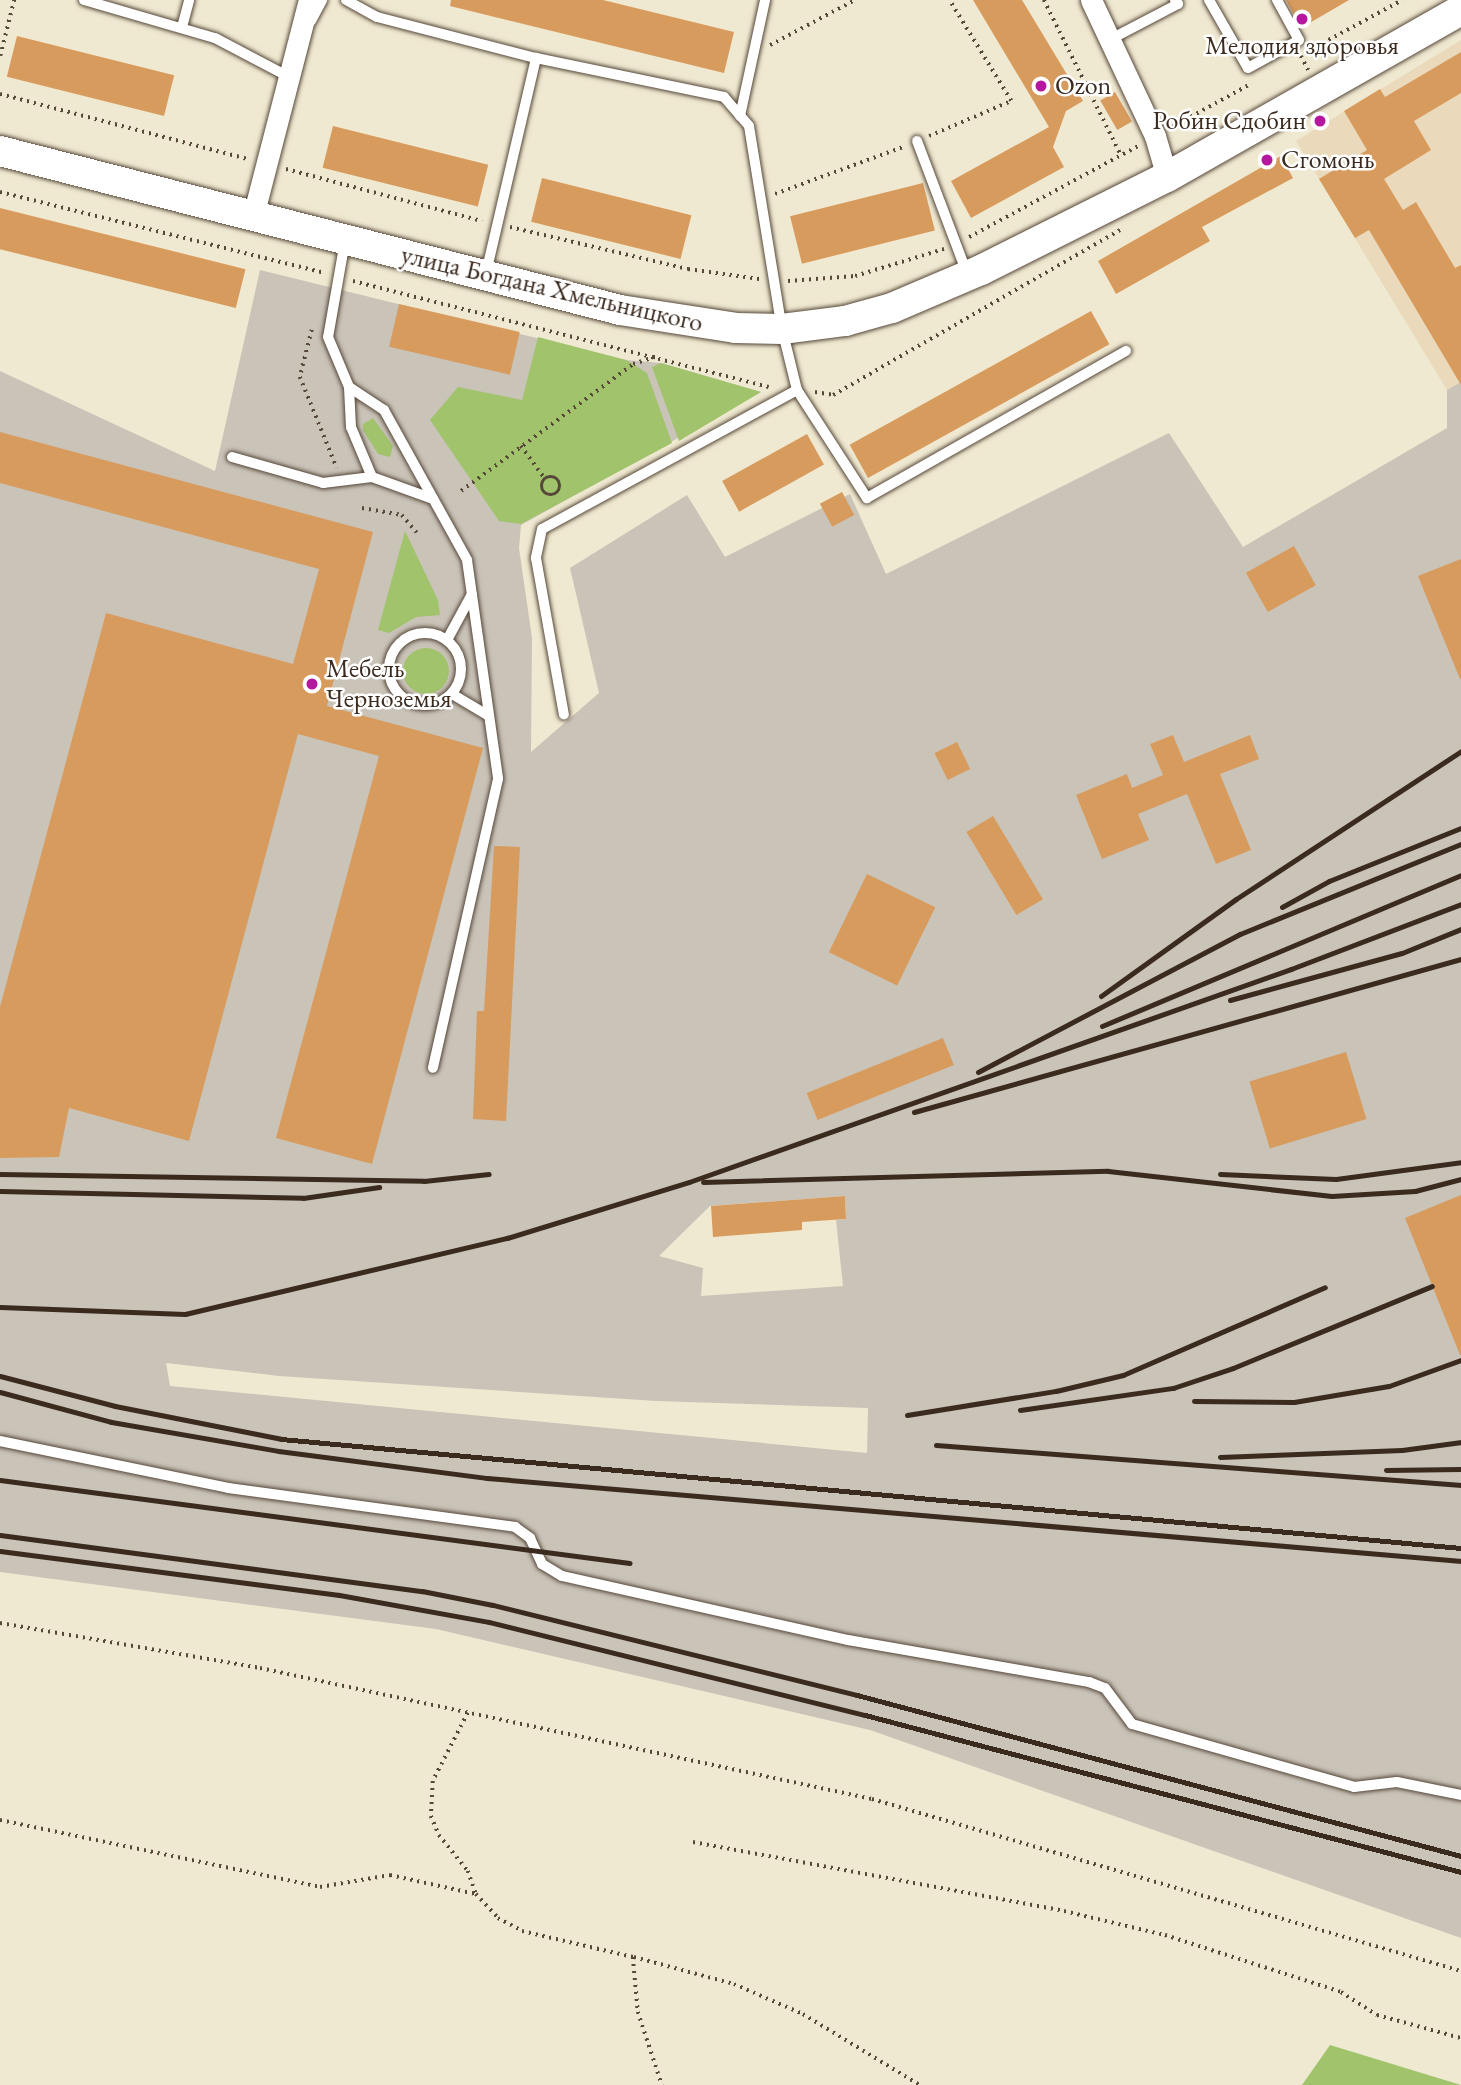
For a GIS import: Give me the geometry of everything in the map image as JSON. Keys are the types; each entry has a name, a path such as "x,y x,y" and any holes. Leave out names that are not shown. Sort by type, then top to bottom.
{"main road":[{"name":"улица Богдана Хмельницкого","path":"0,151 486,277 687,323 782,329 845,321 892,308 968,276 1167,177 1461,10"}],"street":[{"path":"253,216 309,0"},
{"path":"1091,0 1155,136 1167,177"}],"lane":[{"path":"84,0 215,38 289,77"},
{"path":"182,27 189,0"},
{"path":"295,51 322,0"},
{"path":"346,0 377,17 536,58 724,97 749,127 782,329 797,390 818,428 867,498 1126,351"},
{"path":"740,116 765,0"},
{"path":"1209,0 1248,68 1299,40 1277,0"},
{"path":"1109,40 1180,1"},
{"path":"486,277 536,58"},
{"path":"917,141 968,276"},
{"path":"346,240 332,275 328,337 349,387 351,427 372,477"},
{"path":"349,387 384,410 467,560 498,779 433,1068"},
{"path":"564,715 536,558 542,529 797,390"},
{"path":"232,457 323,483 372,477 433,499"},
{"path":"447,640 472,594"},
{"path":"425,632 447,640 460,659 461,671 452,694 430,705 406,701 391,682 388,670 390,658 403,639 425,632"},
{"path":"452,694 489,716"},
{"path":"0,1441 228,1488 515,1527 530,1538 542,1564 562,1576 848,1640 1089,1682 1105,1688 1132,1724 1354,1787 1397,1782 1461,1795"}],"path":[{"path":"0,56 14,0"},
{"path":"754,53 855,0"},
{"path":"762,199 917,141 1011,102 948,0"},
{"path":"1044,0 1121,155"},
{"path":"0,94 497,225 688,269 774,281 855,276 898,266 957,243 1155,136"},
{"path":"0,192 657,356 768,387"},
{"path":"323,287 332,275"},
{"path":"313,326 300,377 343,481"},
{"path":"461,491 633,364 657,356"},
{"path":"521,446 546,480 545,493 556,494 558,481 546,480"},
{"path":"362,508 402,516 417,533"},
{"path":"0,1623 260,1668 872,1799 1461,1971"},
{"path":"468,1713 433,1781 431,1815 439,1835 468,1871 476,1894 498,1918 522,1931 734,1983 803,2014 920,2085"},
{"path":"0,1821 320,1887 390,1875 476,1894"},
{"path":"694,1842 1063,1910 1165,1936 1341,1992 1377,2015 1461,2038"},
{"path":"633,1957 638,2012 662,2085"}],"shaded area":[{"path":"1461,40 1461,382 1447,390 1296,141"},
{"path":"260,270 626,360 661,363 761,392 521,525 519,548 532,638 531,752 599,693 570,568 687,495 725,557 850,494 886,574 1169,433 1243,547 1447,428 1447,390 1461,382 1461,1938 870,1730 436,1629 0,1572 0,371 215,471","holes":["845,1196 846,1219 836,1220 843,1286 701,1296 703,1268 659,1256 710,1206","166,1363 279,1376 656,1401 868,1408 867,1453 170,1386"]}],"green space":[{"path":"538,337 626,360 647,373 672,443 521,524 499,521 430,420 458,387 522,400"},
{"path":"661,363 761,392 679,441 652,367"},
{"path":"373,418 393,446 390,457 378,454 363,430 363,424"},
{"path":"405,531 438,600 440,615 416,617 389,633 378,630"},
{"path":"426,648 442,655 449,671 442,687 426,694 410,687 403,671 410,655"},
{"path":"1330,2045 1461,2085 1302,2085"}],"building":[{"path":"451,0 603,0 734,32 724,73 450,6"},
{"path":"973,0 1022,0 1083,101 1066,111 1053,147 1064,167 971,218 951,181 1049,127"},
{"path":"1286,0 1349,0 1301,28"},
{"path":"17,36 174,75 164,116 7,77"},
{"path":"1461,52 1461,93 1414,121 1431,150 1384,179 1403,210 1416,202 1455,268 1461,265 1461,385 1369,230 1355,238 1319,179 1367,150 1344,111 1380,89 1385,97"},
{"path":"1115,92 1132,121 1117,130 1100,100"},
{"path":"333,126 488,165 478,206 323,168"},
{"path":"1281,156 1293,178 1202,227 1210,241 1116,294 1098,261"},
{"path":"542,178 691,215 681,259 531,222"},
{"path":"923,183 935,231 802,264 790,216"},
{"path":"0,208 245,269 236,308 0,249"},
{"path":"399,304 520,332 510,375 389,347"},
{"path":"1091,311 1109,344 868,478 850,445"},
{"path":"0,432 373,532 327,706 483,748 372,1164 276,1138 379,756 298,734 189,1141 69,1108 59,1157 0,1158 0,1007 106,613 293,664 319,569 0,483"},
{"path":"807,434 824,465 739,512 722,481"},
{"path":"842,492 854,515 832,527 820,504"},
{"path":"1294,546 1316,585 1268,612 1246,573"},
{"path":"1461,559 1461,679 1460,679 1418,576"},
{"path":"1173,735 1184,762 1250,735 1259,759 1220,774 1251,850 1216,864 1187,794 1138,814 1149,840 1102,859 1076,795 1127,774 1132,788 1163,775 1150,744"},
{"path":"957,742 970,769 948,780 935,753"},
{"path":"993,816 1043,899 1016,915 966,832"},
{"path":"494,846 520,847 506,1121 473,1119 477,1011 484,1011"},
{"path":"867,874 935,907 897,986 829,952"},
{"path":"943,1038 954,1065 818,1120 807,1093"},
{"path":"1346,1052 1366,1119 1270,1148 1249,1082"},
{"path":"1461,1195 1461,1355 1460,1355 1405,1218"},
{"path":"845,1196 846,1219 802,1222 802,1230 713,1237 711,1206"}],"railway":[{"path":"1101,996 1236,899 1461,751"},
{"path":"1282,907 1329,881 1461,828"},
{"path":"978,1072 1240,934 1461,844"},
{"path":"1102,1026 1461,875"},
{"path":"0,1307 185,1314 507,1238 689,1182 1291,969 1461,904"},
{"path":"1230,1000 1402,953 1461,929"},
{"path":"914,1112 1461,959"},
{"path":"1220,1174 1336,1179 1461,1162"},
{"path":"703,1182 1108,1171 1332,1196 1415,1191 1461,1179"},
{"path":"0,1174 424,1181 489,1174"},
{"path":"0,1191 303,1198 379,1187"},
{"path":"1020,1410 1173,1388 1233,1368 1432,1286"},
{"path":"907,1415 1056,1391 1123,1375 1325,1287"},
{"path":"1194,1401 1294,1402 1389,1386 1461,1360"},
{"path":"0,1376 115,1406 281,1439 1461,1548"},
{"path":"0,1392 111,1422 279,1451 487,1478 1461,1561"},
{"path":"1220,1457 1402,1450 1461,1442"},
{"path":"936,1445 1461,1485"},
{"path":"1386,1470 1461,1469"},
{"path":"0,1480 630,1563"},
{"path":"0,1535 422,1591 493,1605 857,1695 1461,1856"},
{"path":"0,1551 339,1595 489,1622 865,1715 1461,1872"}],"place":[{"name":"Мелодия здоровья","path":"1302,19"},
{"name":"Ozon","path":"1041,86"},
{"name":"Робин Сдобин","path":"1320,121"},
{"name":"Сгомонь","path":"1267,160"},
{"name":"Мебель Черноземья","path":"312,684"}]}
